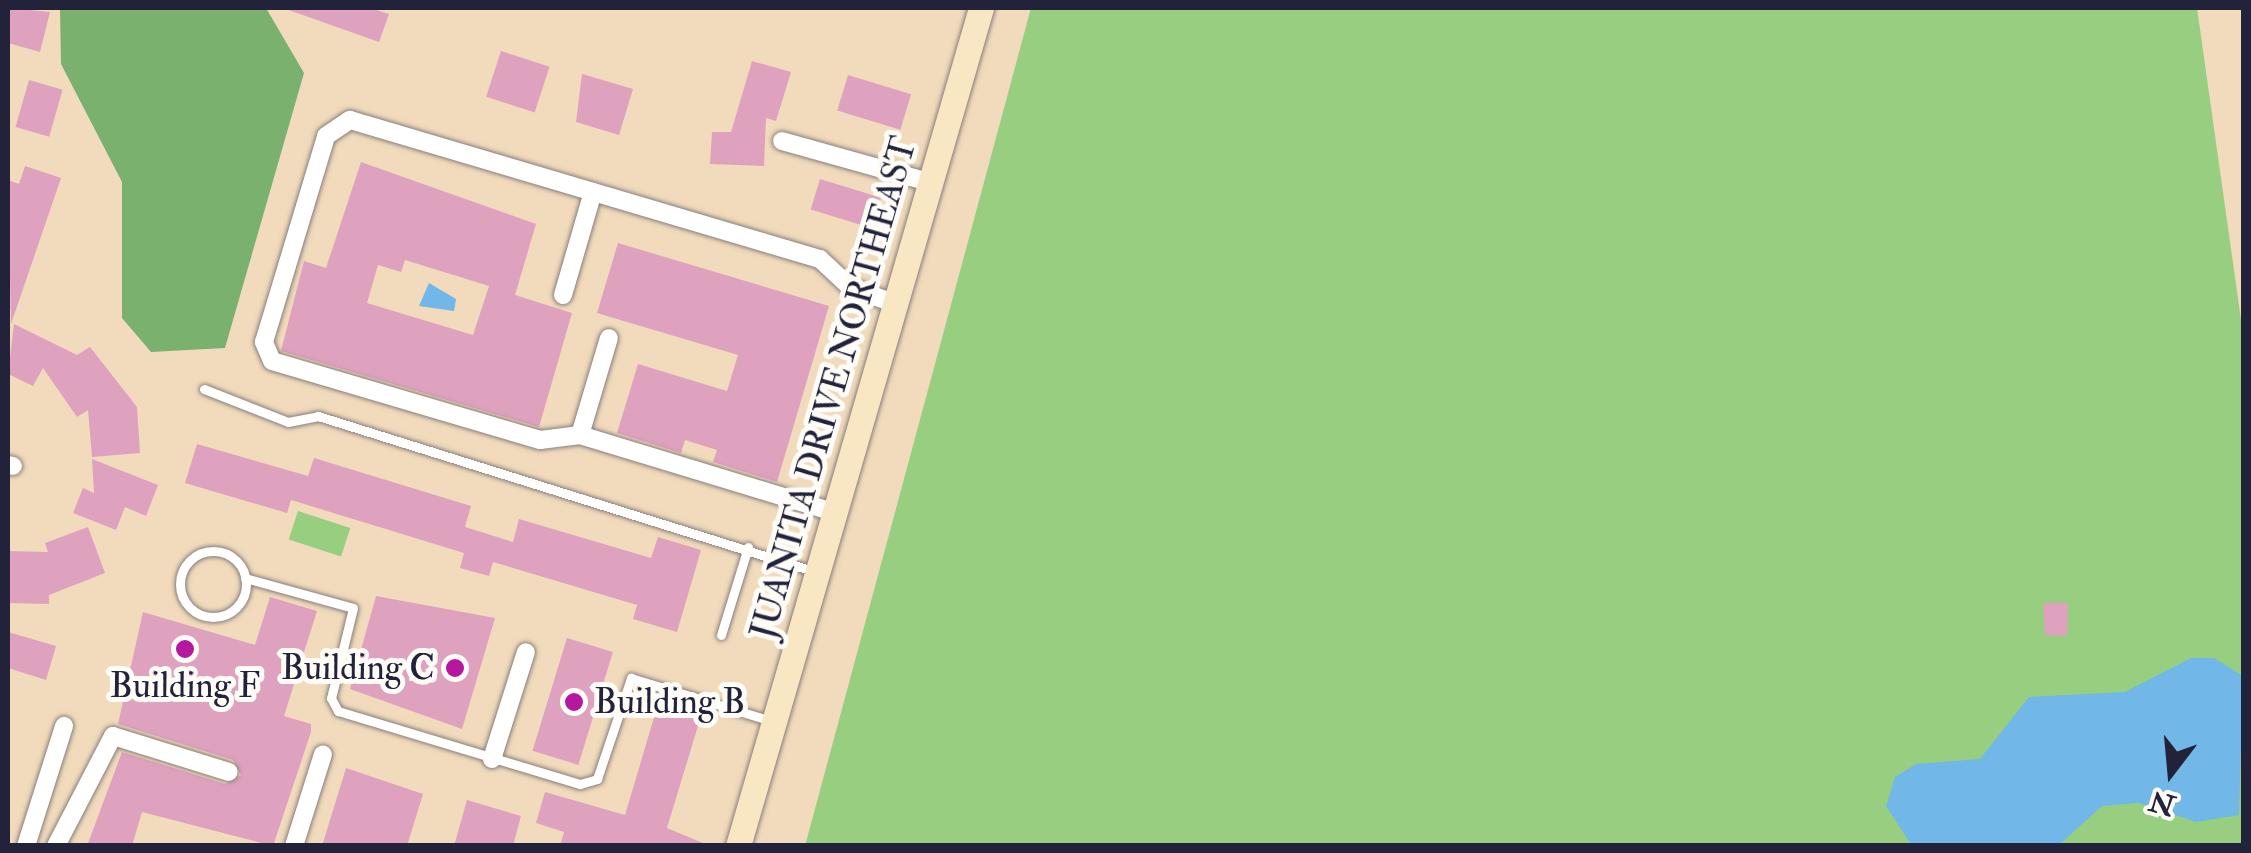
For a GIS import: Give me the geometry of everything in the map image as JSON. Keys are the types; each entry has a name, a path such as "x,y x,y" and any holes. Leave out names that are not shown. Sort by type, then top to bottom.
{"main road":[{"name":"JUANITA DRIVE NORTHEAST","path":"738,846 830,511 981,8"}],"street":[{"path":"830,511 580,435 540,440 272,361 264,342 336,124 350,120 820,259 850,287 893,303"},
{"path":"782,141 929,182"},
{"path":"562,295 593,192"},
{"path":"580,435 609,338"},
{"path":"492,759 526,652"},
{"path":"26,846 64,726"},
{"path":"56,846 114,736 230,772"},
{"path":"294,846 322,754"}],"lane":[{"path":"204,389 288,422 318,416 748,547 815,572"},
{"path":"721,635 748,547"},
{"path":"244,578 242,599 222,616 197,614 181,594 183,568 202,552 228,554 244,578 353,608 332,698 338,711 590,786 632,678 775,722"}],"green space":[{"path":"60,8 266,8 304,73 225,348 151,352 122,318 122,182 61,64"},
{"path":"1031,8 2197,8 2244,341 2243,845 805,846"},
{"path":"298,511 350,528 341,557 289,540"}],"water":[{"path":"429,283 456,299 454,311 419,306"},
{"path":"2191,658 2214,658 2243,676 2239,815 2196,822 2139,803 2102,806 2059,845 1912,846 1886,806 1895,777 1916,764 1980,759 2029,697 2125,692"}],"building":[{"path":"8,8 50,12 40,52 8,43"},
{"path":"283,8 370,8 389,14 379,42"},
{"path":"501,51 550,67 535,112 486,97"},
{"path":"752,61 791,72 776,121 766,118 764,166 710,164 712,132 731,132"},
{"path":"582,74 633,89 619,135 576,122"},
{"path":"848,75 911,94 900,130 837,110"},
{"path":"29,80 63,90 49,137 15,127"},
{"path":"361,162 536,224 515,295 572,313 539,427 281,351 304,261 326,268","holes":["405,260 489,286 473,335 367,303 378,265 401,272"]},
{"path":"25,166 61,178 11,324 8,180 19,184"},
{"path":"820,179 881,198 872,228 811,210"},
{"path":"618,243 829,306 777,482 713,462 717,450 685,440 681,453 617,433 638,364 727,391 738,355 597,313"},
{"path":"14,324 77,355 90,347 137,407 140,453 92,457 88,410 77,417 43,368 33,386 8,374"},
{"path":"197,444 308,476 314,458 471,506 465,527 513,542 519,519 651,558 658,537 701,550 677,632 633,619 637,605 493,562 489,576 460,568 464,553 291,500 287,513 185,483"},
{"path":"92,459 158,485 146,516 125,507 116,530 73,513 83,488 94,493"},
{"path":"88,527 105,573 49,595 49,604 8,603 8,551 48,552 45,543"},
{"path":"376,596 495,618 462,729 350,689"},
{"path":"270,597 317,611 284,716 311,724 311,732 273,846 142,812 132,846 87,846 122,752 225,784 241,775 233,760 118,724 143,612 255,645"},
{"path":"2043,603 2068,603 2067,636 2045,635"},
{"path":"8,632 56,646 46,680 8,668"},
{"name":"Building B","path":"567,638 613,652 578,765 533,751"},
{"path":"658,704 701,716 667,828 710,846 560,846 564,832 536,823 545,792 625,815"},
{"path":"346,768 423,794 407,846 322,846"},
{"path":"467,800 521,816 513,846 454,846"}],"place":[{"name":"Building F","path":"185,649"},
{"name":"Building C","path":"455,668"},
{"name":"Building B","path":"574,702"}]}
